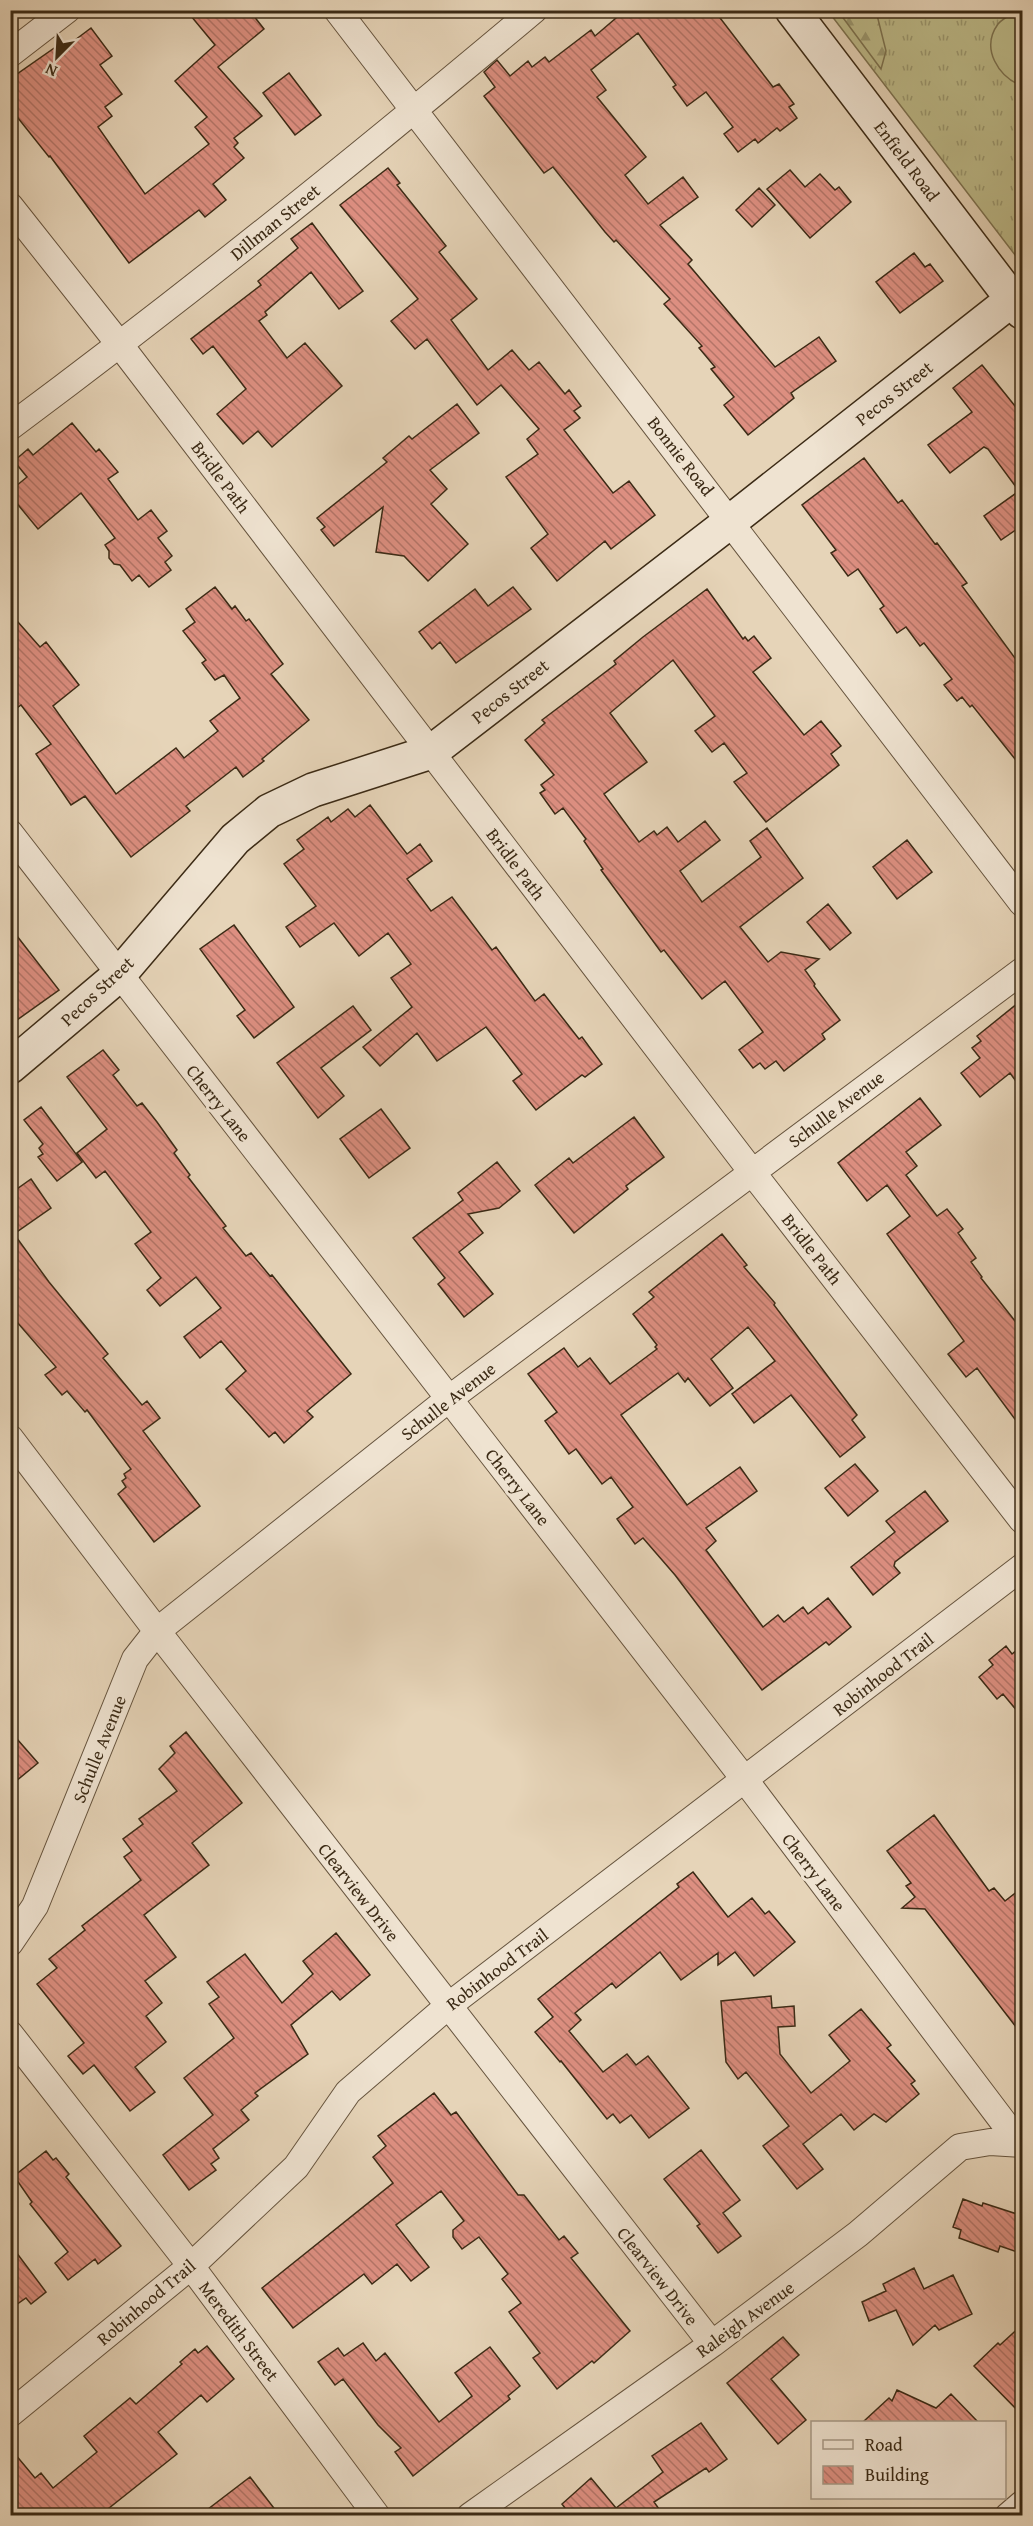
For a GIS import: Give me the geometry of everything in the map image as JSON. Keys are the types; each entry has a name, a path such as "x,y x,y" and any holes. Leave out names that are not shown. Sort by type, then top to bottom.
{"street":[{"path":"10,54 67,10"},
{"name":"Bonnie Road","path":"337,10 1023,903"},
{"name":"Dillman Street","path":"10,427 120,345 415,111 534,10"},
{"name":"Enfield Road","path":"792,10 1018,305"},
{"name":"Bridle Path","path":"10,206 120,345 752,1172 1023,1520"},
{"name":"Pecos Street","path":"10,1067 119,975 235,838 269,811 314,790 431,752 1018,305"},
{"name":"Cherry Lane","path":"10,833 745,1780 1021,2144"},
{"name":"Schulle Avenue","path":"10,1943 35,1906 135,1659 157,1631 450,1398 1023,971"},
{"name":"Clearview Drive","path":"10,1438 157,1631 712,2344"},
{"name":"Robinhood Trail","path":"10,2414 191,2266 296,2166 348,2092 448,2006 1023,1567"},
{"name":"Meredith Street","path":"10,2034 191,2266 377,2516"},
{"name":"Raleigh Avenue","path":"470,2516 712,2344 858,2234 960,2148 990,2142 1021,2144"},
{"path":"1008,2516 1023,2504"}],"green space":[{"path":"828,11 1022,11 1022,264"},
{"path":"838,11 876,11 886,51 881,69"},
{"path":"1018,11 1022,11 1022,86 1006,76 1000,69 995,61 991,43 998,24"}],"building":[{"path":"186,10 249,10 264,29 218,67 262,116 234,138 238,143 234,147 244,158 213,184 226,200 205,217 199,210 129,263 50,156 10,108 10,79 60,44 63,49 91,28 112,56 100,65 122,94 105,107 112,116 98,127 145,194 209,144 195,127 207,117 175,81 215,45"},
{"path":"622,10 714,10 773,87 779,84 794,104 789,107 797,118 780,131 777,128 758,143 755,139 738,152 724,134 733,127 706,92 687,106 673,87 676,85 638,33 591,70 606,90 597,97 646,157 625,175 648,204 683,177 698,197 660,225 692,260 688,264 775,367 819,337 836,361 791,393 794,398 748,435 724,405 734,397 711,369 715,367 699,348 702,346 664,304 670,299 616,240 614,242 605,232 553,167 544,173 484,96 495,87 484,72 497,60 510,76 528,61 532,67 545,57 549,62 591,30 595,36 623,12"},
{"path":"289,73 321,115 295,135 263,93"},
{"path":"388,168 400,183 397,185 446,246 439,252 477,299 451,320 488,370 512,350 529,370 539,362 565,394 569,390 581,406 574,411 580,418 564,430 613,493 629,481 655,515 611,549 605,541 557,581 531,548 548,534 506,477 538,454 527,439 539,429 501,385 477,405 427,339 415,349 391,321 418,299 340,205"},
{"path":"790,170 805,187 820,174 835,190 839,187 851,202 810,238 767,189"},
{"path":"759,188 775,205 752,227 736,210"},
{"path":"312,223 363,291 339,309 311,272 265,312 267,315 259,321 287,358 305,343 342,386 272,447 258,431 243,444 217,414 246,389 213,346 203,354 191,339 261,285 258,281 298,248 291,239"},
{"path":"914,253 925,267 930,264 943,281 900,313 876,282"},
{"path":"982,365 1023,416 1023,525 1001,540 984,516 1019,491 988,449 984,447 950,473 928,445 972,412 953,388"},
{"path":"457,404 479,433 430,470 447,489 431,504 468,544 428,581 404,556 376,552 383,507 334,546 321,530 325,527 317,518 387,462 383,458 409,436 412,439"},
{"path":"72,423 96,452 99,449 118,472 108,479 138,520 151,510 167,531 158,538 172,556 165,562 171,570 149,587 139,575 132,581 120,565 114,564 109,558 109,551 105,545 115,538 81,493 38,529 10,495 10,491 27,477 14,461 28,449 33,455"},
{"path":"864,458 898,503 902,500 935,544 937,543 967,583 962,586 1023,669 1023,769 972,705 970,707 962,697 957,701 944,685 952,679 924,643 920,646 906,627 897,633 880,609 884,606 858,569 848,576 831,553 836,550 802,505"},
{"path":"215,587 232,609 235,606 246,621 249,619 283,664 271,674 309,720 243,777 236,767 186,806 190,811 131,857 85,796 71,805 36,754 51,744 21,705 10,713 10,613 40,647 46,642 79,685 53,706 116,794 176,748 184,758 218,731 210,721 240,698 224,675 215,680 202,663 206,660 183,631 195,622 186,609"},
{"path":"513,587 531,609 456,663 440,642 432,649 419,632 475,589 488,606"},
{"path":"707,589 743,639 745,637 748,641 754,636 771,658 753,672 804,735 821,721 841,746 831,754 839,765 766,822 734,782 747,773 724,743 712,752 695,731 715,716 673,660 610,713 647,762 604,794 639,842 654,831 657,835 667,827 678,842 705,821 720,840 680,871 702,902 761,857 750,841 767,828 803,878 740,927 768,962 781,952 819,959 805,970 815,984 814,986 840,1020 822,1034 825,1039 784,1071 776,1061 765,1069 760,1063 753,1068 739,1050 763,1032 725,981 702,999 664,950 661,952 601,870 603,869 584,841 586,839 563,808 555,814 540,793 545,790 541,785 554,775 525,740 545,723 542,720 616,664 614,661 643,637"},
{"path":"370,805 407,854 420,844 432,861 407,879 431,911 452,897 492,950 496,947 535,1001 544,994 579,1039 582,1037 602,1064 585,1077 582,1075 536,1110 513,1081 522,1074 486,1027 437,1061 417,1033 380,1066 363,1047 412,1007 391,978 411,964 388,933 359,956 334,923 300,947 286,927 316,906 284,864 304,849 297,840 328,817 331,822 348,809 355,817"},
{"path":"907,840 932,872 897,899 873,867"},
{"path":"828,904 851,933 830,950 807,922"},
{"path":"234,925 294,1007 254,1038 237,1016 245,1010 200,949"},
{"path":"10,927 59,990 10,1025"},
{"path":"1023,999 1023,1091 1010,1073 980,1097 961,1073 980,1058 972,1048 981,1041 977,1036"},
{"path":"353,1006 371,1030 321,1068 344,1096 318,1118 277,1063"},
{"path":"103,1050 119,1070 113,1075 137,1106 142,1103 157,1122 177,1150 174,1153 190,1175 188,1177 226,1226 223,1228 246,1256 251,1253 270,1276 272,1275 351,1374 307,1411 313,1417 284,1443 275,1432 269,1437 226,1389 246,1371 221,1341 200,1358 184,1337 221,1308 196,1277 160,1306 147,1290 161,1278 135,1244 151,1232 105,1171 96,1178 77,1153 107,1129 67,1077"},
{"path":"920,1098 941,1125 906,1152 917,1166 906,1175 937,1216 947,1209 963,1229 958,1233 976,1258 971,1262 1023,1331 1023,1430 977,1368 966,1377 948,1354 964,1341 887,1234 910,1216 887,1185 867,1201 838,1163"},
{"path":"41,1107 82,1162 57,1181 38,1157 43,1154 39,1148 43,1144 24,1120"},
{"path":"381,1109 410,1148 369,1178 340,1139"},
{"path":"634,1117 664,1157 626,1186 628,1189 574,1233 535,1185 569,1158 573,1163"},
{"path":"497,1162 520,1191 499,1208 468,1214 483,1233 459,1252 493,1294 464,1317 438,1284 445,1278 413,1238 463,1200 458,1193"},
{"path":"31,1179 51,1208 14,1234 49,1282 108,1354 103,1358 142,1405 147,1401 160,1418 143,1431 200,1506 154,1542 118,1494 126,1487 122,1481 126,1478 124,1474 131,1469 87,1410 85,1412 67,1391 62,1395 45,1375 56,1367 10,1314 10,1194"},
{"path":"722,1234 747,1265 744,1267 775,1303 774,1305 857,1415 852,1420 865,1437 840,1457 791,1395 754,1423 732,1394 775,1361 748,1327 711,1359 733,1388 710,1406 688,1378 685,1382 678,1373 621,1415 687,1505 740,1467 757,1491 706,1528 716,1541 706,1550 763,1627 778,1615 784,1622 803,1607 808,1614 828,1598 851,1627 829,1645 826,1642 762,1690 675,1575 643,1538 635,1544 617,1519 633,1507 611,1477 602,1484 576,1449 569,1454 545,1421 557,1412 528,1374 564,1348 578,1367 590,1358 610,1384 657,1349 655,1347 657,1345 633,1314 654,1297 649,1292"},
{"path":"855,1464 878,1491 848,1516 825,1488"},
{"path":"925,1491 948,1521 895,1562 894,1566 900,1573 873,1595 851,1567 895,1532 886,1521"},
{"path":"1023,1645 1023,1718 1003,1694 997,1699 979,1677 993,1665 989,1660 1006,1646 1012,1654"},
{"path":"10,1731 38,1763 10,1786"},
{"path":"186,1732 242,1803 192,1843 209,1865 144,1915 176,1957 145,1981 162,2003 146,2016 166,2042 135,2067 155,2092 130,2111 94,2065 83,2074 68,2056 84,2043 37,1984 57,1968 49,1959 85,1930 82,1926 141,1880 124,1857 132,1851 123,1839 143,1824 139,1819 177,1791 159,1769 175,1753 170,1746"},
{"path":"934,1815 989,1891 994,1888 1005,1901 1023,1887 1023,2036 925,1909 902,1908 915,1897 906,1886 911,1883 887,1851"},
{"path":"693,1872 728,1917 752,1898 765,1914 769,1911 795,1942 754,1976 735,1952 718,1965 718,1953 681,1980 660,1952 616,1988 612,1983 575,2013 581,2020 569,2031 603,2072 627,2054 636,2065 648,2056 689,2108 649,2138 631,2115 620,2123 613,2114 607,2119 535,2032 553,2017 538,1999 679,1887 677,1884"},
{"path":"336,1933 370,1975 340,2000 332,1991 291,2025 308,2054 255,2093 258,2096 241,2110 249,2120 213,2149 219,2158 211,2164 216,2170 189,2190 163,2155 213,2115 184,2078 234,2038 209,2004 219,1997 207,1982 245,1954 282,2003 313,1974 303,1961"},
{"path":"771,1996 772,2008 794,2006 795,2026 778,2027 780,2054 811,2093 850,2061 829,2035 861,2009 891,2045 887,2048 915,2081 911,2084 919,2094 886,2122 874,2114 854,2130 841,2114 803,2144 823,2169 797,2189 763,2146 789,2126 746,2072 738,2079 726,2062 721,2001"},
{"path":"434,2093 451,2115 456,2112 518,2195 524,2195 559,2240 564,2236 578,2253 571,2258 630,2331 594,2363 592,2361 557,2389 533,2358 540,2353 509,2312 521,2303 502,2279 508,2274 479,2237 462,2249 453,2237 453,2230 464,2221 441,2191 396,2225 429,2267 411,2281 397,2264 372,2284 364,2274 293,2328 262,2288 393,2183 373,2157 386,2146 378,2136"},
{"path":"701,2150 740,2200 723,2213 741,2236 718,2253 697,2226 700,2224 664,2179"},
{"path":"46,2151 53,2160 56,2158 69,2174 66,2177 121,2246 98,2264 95,2259 68,2280 55,2263 68,2252 30,2204 32,2202 14,2176"},
{"path":"963,2199 1023,2216 1023,2254 1000,2246 998,2252 959,2238 961,2230 953,2227"},
{"path":"10,2244 46,2292 31,2304 26,2298 10,2309"},
{"path":"914,2268 924,2289 953,2275 972,2314 939,2330 935,2325 913,2345 896,2310 869,2321 862,2302 886,2291 883,2284"},
{"path":"1023,2324 1023,2416 974,2366 998,2343 1000,2345"},
{"path":"783,2337 799,2355 771,2379 806,2420 778,2444 727,2383"},
{"path":"363,2343 376,2361 385,2353 439,2422 472,2396 455,2373 490,2347 520,2386 508,2396 510,2399 413,2476 395,2452 401,2448 378,2425 343,2379 335,2385 318,2362 338,2348 344,2356"},
{"path":"207,2346 234,2379 207,2402 201,2395 158,2432 177,2454 99,2516 88,2516 82,2508 72,2516 10,2516 10,2448 35,2478 41,2473 53,2488 97,2452 84,2436 130,2398 136,2404 182,2364 180,2362 195,2349 198,2353"},
{"path":"897,2390 936,2408 951,2394 977,2421 864,2421 889,2398 892,2401"},
{"path":"701,2423 727,2459 709,2472 706,2468 654,2502 664,2516 571,2516 562,2504 591,2478 616,2508 663,2472 652,2456"},
{"path":"250,2477 280,2516 199,2516"}]}
